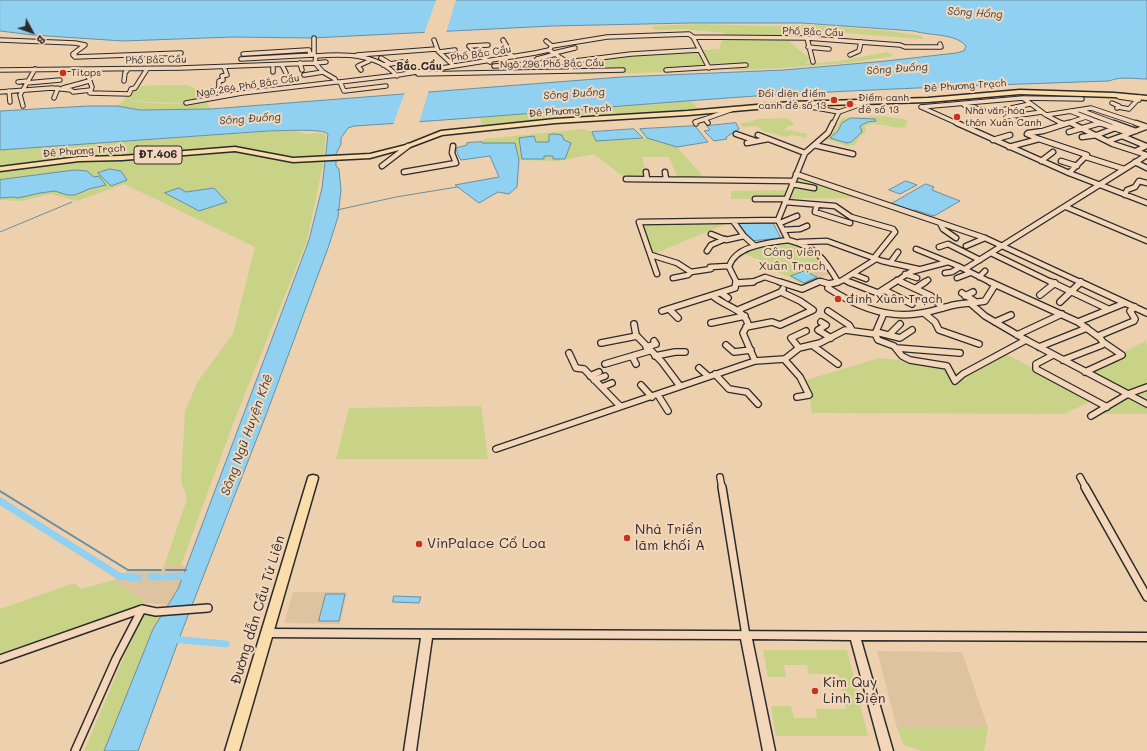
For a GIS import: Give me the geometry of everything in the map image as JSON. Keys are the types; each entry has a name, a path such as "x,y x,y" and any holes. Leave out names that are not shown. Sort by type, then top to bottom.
{"main road":[{"name":"Đê Phương Trạch","path":"0,169 79,159 122,158 235,149 285,159 316,159 376,155 408,146 441,133 555,121 791,104 936,99 1020,92 1114,95 1139,99 1147,98"},
{"name":"Đường dẫn Cầu Tứ Liên","path":"232,751 313,478"}],"street":[{"path":"836,40 837,33"},
{"name":"Phố Bắc Cầu","path":"552,46 620,36 689,34 693,37 807,38 901,45 905,47 931,48 941,47 940,44"},
{"path":"693,37 709,68"},
{"path":"870,37 874,43"},
{"path":"314,38 315,63 323,72 335,79 344,91 386,86"},
{"path":"807,38 808,47 813,62"},
{"path":"0,40 75,43 85,45 73,54 75,54 73,55 75,57 181,53"},
{"path":"434,40 438,51 454,66"},
{"path":"503,40 510,50 508,53 514,57"},
{"path":"546,41 552,46 549,50 567,62 571,68 570,71"},
{"path":"850,55 859,51 862,42"},
{"path":"488,45 469,46 494,66 529,65 631,54 699,50"},
{"path":"808,47 829,49"},
{"path":"537,58 575,48"},
{"path":"243,54 309,50 310,54 315,55"},
{"path":"241,59 315,55 356,56 390,51 455,50"},
{"name":"Phố Bắc Cầu","path":"338,82 397,76 549,50"},
{"path":"282,52 282,57"},
{"path":"356,56 382,65 395,73 397,76"},
{"path":"381,58 391,64"},
{"path":"361,70 358,66 369,60"},
{"name":"Phố Bắc Cầu","path":"0,70 253,67 326,62"},
{"path":"382,65 403,62"},
{"path":"300,63 302,70"},
{"path":"282,65 286,73"},
{"path":"666,70 746,65"},
{"path":"273,66 273,72"},
{"path":"493,73 494,66"},
{"path":"217,90 219,88 219,81 223,80 222,76 227,75 224,67"},
{"path":"91,69 88,76 92,87 91,91"},
{"path":"124,80 125,73 128,69"},
{"path":"0,92 63,88 73,92 91,91 129,94 131,89 135,88 147,69"},
{"path":"0,76 5,70"},
{"path":"23,106 20,95 35,70"},
{"path":"52,73 56,70"},
{"name":"Ngõ 296 Phố Bắc Cầu","path":"410,73 623,70"},
{"path":"304,75 323,72"},
{"path":"18,82 60,80"},
{"path":"63,88 89,81"},
{"name":"Ngõ 264 Phố Bắc Cầu","path":"186,103 242,93 338,82"},
{"path":"54,98 58,88"},
{"path":"9,92 10,102"},
{"path":"923,107 1023,98 1050,93"},
{"path":"988,95 1023,98 1082,99"},
{"path":"1118,97 1139,99"},
{"path":"1023,98 1053,120 1063,124"},
{"path":"923,107 936,99"},
{"path":"1112,103 1118,107 1129,109 1139,99"},
{"path":"791,104 839,112 870,101"},
{"path":"960,104 983,110"},
{"path":"1002,110 1030,104"},
{"path":"923,107 921,107 1099,186 1147,203"},
{"path":"1108,113 1118,107"},
{"path":"1009,118 1091,108 1147,127"},
{"path":"696,124 695,122 733,109"},
{"path":"1078,110 1136,131"},
{"path":"1070,111 1129,133"},
{"path":"788,240 779,221 796,174 805,153 828,133 839,112"},
{"path":"1086,117 1071,123 1028,134 1039,139 1076,150 1087,155 1086,157 1124,169"},
{"path":"705,119 708,123"},
{"path":"1071,123 1108,141 1147,155"},
{"path":"1069,132 1102,123"},
{"path":"1108,141 1147,127"},
{"path":"1082,137 1097,135 1115,128"},
{"path":"736,134 762,142 768,139"},
{"path":"758,135 805,153"},
{"path":"993,140 1010,135"},
{"path":"1122,136 1147,146"},
{"path":"1009,147 1039,139"},
{"path":"747,143 757,141"},
{"path":"814,145 853,154"},
{"path":"382,166 408,146"},
{"path":"404,172 456,163 452,153 453,146"},
{"path":"1136,151 1147,146"},
{"path":"1041,161 1053,152"},
{"path":"944,273 952,272 980,260 1147,155"},
{"path":"1069,173 1086,157"},
{"path":"1061,161 1077,166"},
{"path":"1135,162 1147,168"},
{"path":"646,172 647,179"},
{"path":"665,172 666,179"},
{"path":"796,174 985,238 1147,313"},
{"path":"626,179 793,182 814,188"},
{"path":"1125,195 1128,190 1135,187 1139,181 1147,183"},
{"path":"737,283 752,282 763,277 799,289 820,281 828,284 838,282 844,280 875,259 895,232 893,229 850,217 835,206 816,205 786,200 755,199"},
{"path":"816,205 814,212 850,223"},
{"path":"1066,207 1147,241"},
{"path":"657,274 639,222 733,220 779,221 797,216"},
{"path":"733,220 744,236 755,246"},
{"path":"940,223 943,229 956,238"},
{"path":"783,230 800,229 807,226"},
{"path":"710,234 729,240 744,236"},
{"path":"966,246 985,238"},
{"path":"707,251 711,245 725,239"},
{"path":"737,283 729,266 731,260 751,246 788,240 799,242 827,241 875,259 918,269"},
{"path":"799,242 811,248 824,258 838,282"},
{"path":"939,248 948,244 980,260"},
{"path":"916,249 962,268 995,285 1078,322 1122,355 1085,372"},
{"path":"890,263 898,252"},
{"path":"991,253 1108,309"},
{"path":"650,255 677,263 691,272"},
{"path":"844,280 877,293 884,290 905,274 918,269 948,262"},
{"path":"673,278 688,275 691,272 711,269 710,267 729,266"},
{"path":"979,277 985,271"},
{"path":"957,278 970,273"},
{"path":"853,274 866,279"},
{"path":"905,274 918,278"},
{"path":"897,280 931,296 943,308"},
{"path":"916,288 928,280"},
{"path":"1060,302 1082,282"},
{"path":"662,311 735,288 737,283"},
{"path":"1040,295 1055,283"},
{"path":"738,310 781,292 786,284"},
{"path":"828,284 828,288 858,305 903,315 924,313 973,302 985,301 995,285"},
{"path":"884,290 912,304"},
{"path":"746,327 772,322 780,325 813,310 800,301 781,292"},
{"path":"973,292 963,294 973,302 985,316 1053,355 1147,404"},
{"path":"721,293 728,298"},
{"path":"713,296 723,304 738,310 745,316 748,324 743,333 755,361"},
{"path":"1078,322 1125,303"},
{"path":"1098,336 1134,321 1135,319 1130,311 1135,307"},
{"path":"669,308 678,318"},
{"path":"828,311 849,325 852,330"},
{"path":"884,312 876,333 878,340 897,348 914,347 960,354"},
{"path":"924,313 935,322 939,330 979,344"},
{"path":"1017,335 1062,314"},
{"path":"995,322 1010,315"},
{"path":"711,323 745,316"},
{"path":"821,322 826,325 818,330 830,338"},
{"path":"634,324 637,336 680,386"},
{"path":"889,336 900,324"},
{"path":"1039,347 1087,328"},
{"path":"496,449 755,361 784,359 799,348 830,338 845,330 876,333 900,338 912,330"},
{"path":"799,348 790,338 806,331"},
{"path":"601,343 637,336"},
{"path":"950,370 955,380 963,374 1026,340"},
{"path":"605,364 632,356 647,349 656,344 654,341"},
{"path":"1063,360 1102,345 1103,342"},
{"path":"726,345 730,351 734,352 751,350"},
{"path":"812,345 838,364"},
{"path":"897,348 902,356 910,360 943,365 950,370 963,374"},
{"path":"655,356 675,352 685,352"},
{"path":"569,353 576,368 583,368 620,406"},
{"path":"1053,355 1036,364 1036,369 1107,407"},
{"path":"632,356 636,364"},
{"path":"784,359 800,377 809,395 797,397"},
{"path":"699,368 708,376"},
{"path":"592,378 599,372"},
{"path":"715,374 728,389 747,392 758,404"},
{"path":"592,378 605,376"},
{"path":"602,387 612,384"},
{"path":"640,385 652,397"},
{"path":"1091,416 1128,394 1147,387"},
{"path":"658,395 668,411"},
{"path":"720,477 746,636 768,751"},
{"path":"1080,477 1147,597"},
{"path":"0,659 142,609 156,612 208,608"},
{"path":"75,751 116,659 142,609"},
{"path":"267,633 1147,637"},
{"path":"410,751 427,634"},
{"path":"855,636 887,751"}],"shaded area":[{"path":"826,261 831,274 820,278 808,269"},
{"path":"181,565 186,567 178,589 168,605 145,603 114,580 128,570 162,570 164,566"},
{"path":"293,592 347,592 340,624 284,623"},
{"path":"877,651 962,652 988,728 897,728"}],"green space":[{"path":"701,24 766,26 812,25 890,31 922,36 922,39 792,29 790,42 809,58 806,64 839,61 887,52 894,56 848,63 781,68 740,70 709,68 663,72 577,75 570,63 632,55 719,49 724,33 683,29 654,30 652,26"},
{"path":"187,85 194,88 213,88 222,96 185,103 148,102 125,99 130,88"},
{"path":"125,99 166,104 206,101 211,109 140,110 117,106"},
{"path":"691,101 699,110 555,118 482,127 480,116"},
{"path":"884,116 908,120 906,127 901,128 880,124 870,124 865,126 866,132 860,136 855,145 848,146 825,139 834,131 842,118"},
{"path":"788,118 795,125 784,129 807,134 806,138 792,135 786,137 763,131 757,126 743,127 740,123 758,119"},
{"path":"583,129 592,132 596,141 647,138 677,147 702,175 696,179 678,179 669,157 642,157 647,179 626,179 594,154 559,161 519,160 515,143 482,143 484,139"},
{"path":"293,130 305,134 326,134 323,164 307,241 236,416 181,565 164,566 187,499 181,481 185,411 198,381 233,334 255,247 124,184 77,201 51,194 21,201 0,200 0,150"},
{"path":"796,174 866,198 731,199 731,191 790,190"},
{"path":"733,221 651,255 639,222"},
{"name":"Công viên Xuân Trạch","path":"788,240 799,243 826,261 809,269 820,278 803,285 790,277 777,272 765,262 741,253 751,246"},
{"path":"1147,340 1145,343 1147,344 1147,398 1135,392 1128,394 1147,404 1147,414 1098,414 1128,395 1085,372"},
{"path":"1002,352 1094,400 1064,414 812,413 809,395 803,381 879,358 943,365 950,370 963,374"},
{"path":"481,406 488,459 336,459 349,408"},
{"path":"114,580 145,603 142,609 0,659 0,609 75,583 81,589"},
{"path":"143,612 162,615 153,629 104,751 84,751"},
{"path":"763,650 847,650 868,736 776,736 771,706 791,706 794,718 817,718 816,709 846,709 838,674 809,674 807,665 784,665 786,677 768,677"},
{"path":"897,728 988,728 984,751 922,751 904,745"}],"water":[{"path":"0,0 1147,0 1147,79 1123,78 1109,81 889,89 756,96 354,126 348,128 341,138 341,144 336,154 336,166 339,169 341,190 338,217 328,248 266,415 182,631 138,751 104,751 153,629 178,589 309,240 322,188 328,134 310,130 268,131 0,150 0,111 88,106 117,106 140,110 211,109 621,77 784,70 956,53 964,51 966,46 949,37 914,31 802,23 689,23 552,26 312,38 233,37 123,41 33,35 0,31"},
{"path":"851,118 875,119 876,121 867,122 860,126 862,132 851,142 847,143 830,138 838,131 842,123"},
{"path":"736,123 739,129 726,137 727,139 714,141 704,131 710,130 707,126"},
{"path":"695,126 708,142 677,147 647,138 640,129"},
{"path":"634,129 643,138 596,141 592,132"},
{"path":"549,135 562,135 564,140 571,143 565,159 553,159 553,156 544,156 544,159 522,159 519,138 534,136 536,142 549,142"},
{"path":"467,143 515,143 519,160 517,187 509,194 498,192 479,203 455,185 499,177 490,156 461,160 456,148 467,145"},
{"path":"110,169 121,171 127,180 111,186 98,173"},
{"path":"75,170 87,171 94,177 99,176 106,185 89,189 75,195 67,195 55,191 18,198 0,198 0,180"},
{"path":"906,181 917,185 900,194 889,190"},
{"path":"926,184 934,187 932,190 960,201 934,216 891,204"},
{"path":"179,188 186,192 214,188 227,202 199,211 165,193"},
{"path":"737,223 773,223 781,238 751,241"},
{"path":"805,271 817,277 804,283 791,276"},
{"path":"326,594 345,594 339,621 319,621"},
{"path":"394,596 421,597 419,603 393,602"}],"pier":[{"path":"436,0 456,0 446,33 424,34"},
{"path":"429,90 419,123 393,125 405,92"}],"waterway":[{"path":"337,210 396,197 457,187"},
{"path":"0,232 72,202"},
{"path":"0,491 128,570 161,570"},
{"path":"0,501 119,576 138,578"},
{"path":"166,570 186,570"},
{"path":"165,577 188,576"},
{"path":"151,577 158,577"},
{"path":"172,639 226,644"}],"place":[{"name":"Titops","path":"63,73"},
{"name":"Đối diện điếm canh đê số 13","path":"834,100"},
{"name":"Điếm canh đê số 13","path":"850,104"},
{"name":"Nhà văn hóa thôn Xuân Canh","path":"957,117"},
{"name":"đình Xuân Trạch","path":"838,299"},
{"name":"Nhà Triển lãm khối A","path":"627,538"},
{"name":"VinPalace Cổ Loa","path":"419,544"},
{"name":"Kim Quy Linh Điện","path":"815,691"}],"district":[{"name":"Bắc Cầu","path":"419,67"}],"water label":[{"name":"Sông Hồng","path":"975,13"},
{"name":"Sông Đuống","path":"897,69"},
{"name":"Sông Đuống","path":"574,94"},
{"name":"Sông Đuống","path":"250,119"},
{"name":"Sông Ngũ Huyện Khê","path":"247,435"}]}
